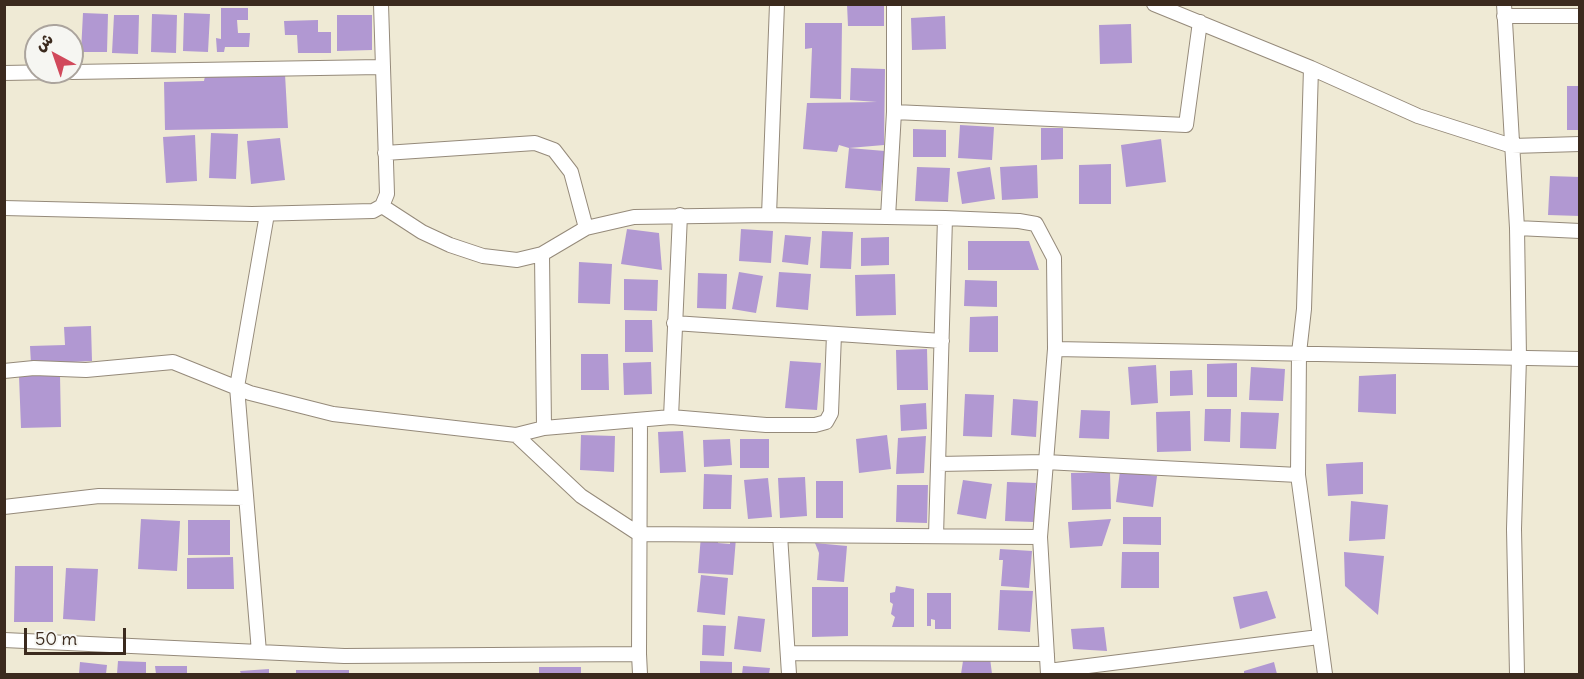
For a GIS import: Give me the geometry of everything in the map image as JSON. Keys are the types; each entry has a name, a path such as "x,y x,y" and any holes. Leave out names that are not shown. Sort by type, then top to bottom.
{"street":[{"path":"4,208 267,214 373,211 382,206 387,194 381,67 381,4"},
{"path":"769,214 777,4"},
{"path":"888,217 894,112 894,4"},
{"path":"1154,4 1311,68 1418,116 1512,146 1580,144"},
{"path":"1517,675 1514,529 1519,357 1517,228 1504,10 1580,16"},
{"path":"894,112 1186,125 1200,22"},
{"path":"84,72 381,67"},
{"path":"1311,68 1304,309 1299,353 1298,475 1325,675"},
{"path":"4,73 24,73"},
{"path":"385,153 535,143 544,146 554,150 571,172 586,228"},
{"path":"382,206 422,232 450,245 483,256 517,260 542,254 586,228 634,217 769,214 945,218 1019,221 1036,224 1044,235 1054,258 1055,349 1040,537 1048,673 1319,637"},
{"path":"259,652 237,387 267,214"},
{"path":"671,417 680,215"},
{"path":"936,536 945,218"},
{"path":"1517,228 1580,231"},
{"path":"542,254 544,428"},
{"path":"674,323 942,341"},
{"path":"4,371 34,368 86,370 173,362 237,387 333,414 516,435 544,428 671,417 766,425 815,425 826,422 831,413 834,334"},
{"path":"1055,349 1580,359"},
{"path":"640,420 640,675"},
{"path":"516,435 581,496 639,534 1040,537"},
{"path":"938,464 1045,462 1298,475"},
{"path":"4,507 99,496 246,498"},
{"path":"780,535 789,675"},
{"path":"4,640 344,656 639,654"},
{"path":"788,653 1047,654"}],"building":[{"path":"847,4 884,4 884,26 848,26"},
{"path":"221,8 248,8 248,20 237,20 238,33 250,33 249,47 225,47 224,52 217,52 216,38 221,39"},
{"path":"83,13 108,14 107,52 84,52"},
{"path":"184,13 210,14 208,52 183,51"},
{"path":"152,14 177,15 176,53 151,52"},
{"path":"114,15 139,15 138,54 112,53"},
{"path":"337,15 372,15 372,50 337,51"},
{"path":"945,16 946,49 912,50 911,18"},
{"path":"318,20 318,32 331,32 331,53 298,53 297,35 285,35 284,21"},
{"path":"805,23 842,23 841,99 810,98 812,48 805,49"},
{"path":"1131,24 1132,63 1100,64 1099,25"},
{"path":"851,68 885,69 884,145 849,148 839,145 837,152 803,149 807,103 877,102 850,100"},
{"path":"285,74 288,128 165,130 164,82 204,81 205,76"},
{"path":"1567,86 1580,86 1580,130 1567,130"},
{"path":"960,125 994,127 992,160 958,158"},
{"path":"1041,128 1063,128 1063,159 1041,160"},
{"path":"913,129 946,130 946,157 913,157"},
{"path":"211,133 238,134 236,179 209,178"},
{"path":"195,135 197,181 166,183 163,137"},
{"path":"280,138 285,180 251,184 247,141"},
{"path":"1161,139 1166,182 1126,187 1121,145"},
{"path":"849,148 885,151 881,191 845,188"},
{"path":"1111,164 1111,204 1079,204 1079,165"},
{"path":"1037,165 1038,198 1002,200 1000,167"},
{"path":"917,167 950,168 948,202 915,201"},
{"path":"990,167 995,199 962,204 957,172"},
{"path":"1550,176 1580,177 1580,216 1548,215"},
{"path":"627,229 659,233 662,270 621,264"},
{"path":"741,229 773,231 771,263 739,261"},
{"path":"822,231 853,232 851,269 820,268"},
{"path":"785,235 811,237 808,265 782,262"},
{"path":"889,237 889,265 861,266 861,238"},
{"path":"968,241 1029,241 1039,270 968,270"},
{"path":"579,262 612,264 610,304 578,303"},
{"path":"739,272 763,276 756,313 732,309"},
{"path":"779,272 811,274 808,310 776,307"},
{"path":"698,273 727,274 726,309 697,308"},
{"path":"895,274 896,315 856,316 855,275"},
{"path":"624,279 658,280 657,311 624,310"},
{"path":"965,280 997,281 997,307 964,306"},
{"path":"998,316 998,352 969,352 970,317"},
{"path":"625,320 652,320 653,352 625,352"},
{"path":"91,326 92,361 31,364 30,346 65,345 64,327"},
{"path":"927,349 928,390 897,390 896,350"},
{"path":"581,354 608,354 609,390 581,390"},
{"path":"790,361 821,363 817,410 785,408"},
{"path":"651,362 652,394 624,395 623,363"},
{"path":"1237,363 1237,397 1207,397 1207,364"},
{"path":"1156,365 1158,403 1131,405 1128,367"},
{"path":"1251,367 1285,369 1283,401 1249,400"},
{"path":"1192,370 1193,395 1170,396 1170,371"},
{"path":"1396,374 1396,414 1358,412 1359,376"},
{"path":"60,375 61,427 21,428 19,376"},
{"path":"965,394 994,395 992,437 963,436"},
{"path":"1013,399 1038,401 1036,437 1011,435"},
{"path":"926,403 927,429 901,431 900,405"},
{"path":"1205,409 1231,409 1230,442 1204,441"},
{"path":"1081,410 1110,411 1109,439 1079,438"},
{"path":"1190,411 1191,451 1157,452 1156,412"},
{"path":"1241,412 1279,413 1276,449 1240,448"},
{"path":"683,431 686,472 660,473 658,432"},
{"path":"581,435 615,436 614,472 580,470"},
{"path":"887,435 891,469 859,473 856,439"},
{"path":"926,436 924,473 896,474 898,438"},
{"path":"730,439 732,465 704,467 703,440"},
{"path":"740,439 769,439 769,468 740,468"},
{"path":"1363,462 1363,494 1328,496 1326,464"},
{"path":"1120,471 1157,476 1153,507 1116,502"},
{"path":"1110,472 1111,509 1072,510 1071,473"},
{"path":"704,474 732,475 731,509 703,509"},
{"path":"805,477 807,516 780,518 778,478"},
{"path":"768,478 772,517 748,519 744,480"},
{"path":"963,480 992,484 986,519 957,514"},
{"path":"816,481 843,481 843,518 816,518"},
{"path":"1007,482 1036,483 1034,522 1005,521"},
{"path":"897,485 928,485 927,523 896,522"},
{"path":"1351,501 1388,505 1385,539 1349,541"},
{"path":"1123,517 1161,517 1161,545 1123,544"},
{"path":"141,519 180,521 177,571 138,569"},
{"path":"1111,519 1102,546 1070,548 1068,522"},
{"path":"188,520 230,520 230,555 188,555"},
{"path":"701,535 718,536 718,543 730,544 730,538 736,538 733,575 698,573"},
{"path":"815,543 847,546 844,582 817,580 819,553"},
{"path":"1000,549 1032,551 1029,588 1001,586 1003,560 999,560"},
{"path":"1122,552 1159,552 1159,588 1121,588"},
{"path":"1344,552 1384,556 1378,615 1345,586"},
{"path":"233,557 234,589 187,589 187,558"},
{"path":"15,566 53,566 53,622 14,622"},
{"path":"66,568 98,569 95,621 63,619"},
{"path":"701,575 728,578 725,615 697,612"},
{"path":"896,586 914,589 914,627 892,627 895,617 891,614 893,604 890,602 890,593 895,592"},
{"path":"812,587 848,587 848,636 812,637"},
{"path":"1000,590 1033,591 1030,632 998,630"},
{"path":"1267,591 1276,618 1240,629 1233,597"},
{"path":"927,593 951,593 951,629 935,629 935,620 931,619 931,626 927,626"},
{"path":"738,616 765,619 761,652 734,649"},
{"path":"703,625 726,626 724,656 702,655"},
{"path":"1104,627 1107,651 1073,649 1071,629"},
{"path":"990,658 992,674 961,674 963,661"},
{"path":"118,661 146,662 146,674 117,674"},
{"path":"700,661 732,662 732,674 700,674"},
{"path":"80,662 107,665 106,674 79,674"},
{"path":"1274,662 1277,674 1244,674 1244,671"},
{"path":"155,666 187,666 187,674 156,674"},
{"path":"743,666 770,668 769,674 742,674"},
{"path":"539,667 581,667 581,674 539,674"},
{"path":"269,669 269,674 241,674 240,671"},
{"path":"296,670 349,670 349,674 296,674"}]}
